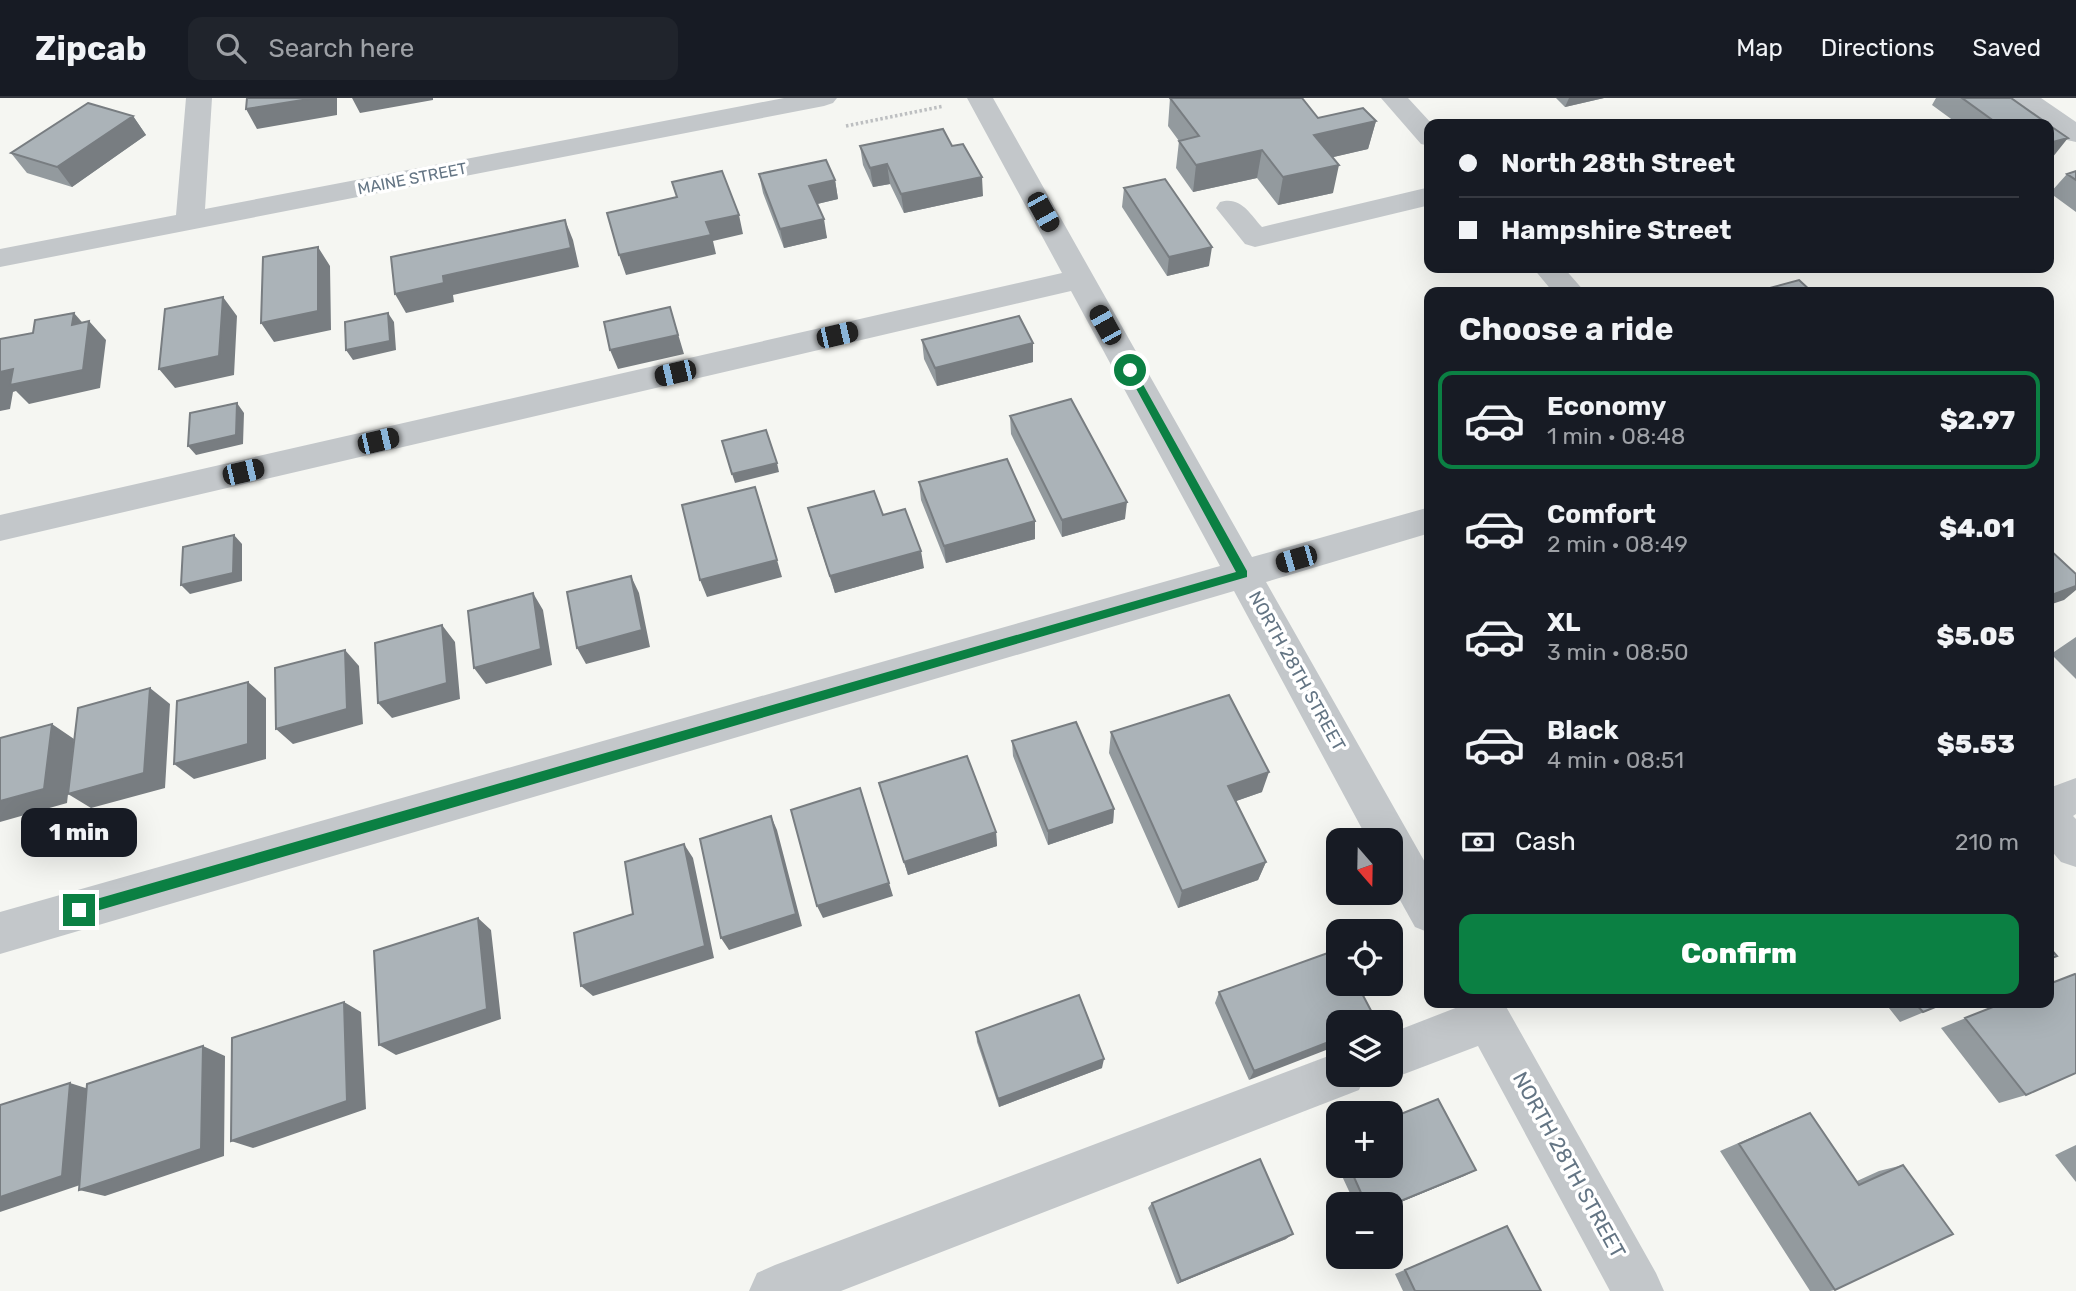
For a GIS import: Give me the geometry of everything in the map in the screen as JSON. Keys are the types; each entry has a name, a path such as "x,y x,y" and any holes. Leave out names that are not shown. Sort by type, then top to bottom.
{"street":[{"path":"190,221 199,98"},
{"name":"MAINE STREET","path":"0,258 824,98"},
{"name":"NORTH 28TH STREET","path":"980,98 1383,828"},
{"path":"1394,98 1424,131"},
{"path":"2024,98 2076,134"},
{"path":"1230,208 1255,238 1424,197"},
{"path":"1553,273 1565,287"},
{"path":"0,528 1080,279"},
{"path":"0,933 1424,522"},
{"path":"2054,804 2076,796"},
{"path":"2054,824 2076,848"},
{"name":"NORTH 28TH STREET","path":"1404,866 1424,902"},
{"path":"1403,1050 1484,1011"},
{"name":"NORTH 28TH STREET","path":"1484,1011 1638,1291"},
{"path":"775,1291 1326,1080"}],"building":[{"path":"247,98 315,98 246,109"},
{"path":"1170,98 1302,98 1318,118 1363,108 1376,121 1314,135 1339,165 1283,177 1262,150 1196,165 1179,141 1199,136"},
{"path":"1962,98 2011,98 2041,119 1991,119"},
{"path":"88,103 133,116 57,167 11,153"},
{"path":"2054,128 2068,138 2054,142"},
{"path":"943,129 952,146 963,144 982,177 901,194 887,164 870,168 860,146"},
{"path":"826,160 835,180 809,186 824,219 780,229 759,174"},
{"path":"722,171 739,215 706,222 711,235 619,255 607,213 677,197 672,182"},
{"path":"2076,171 2076,180 2067,174"},
{"path":"1165,179 1212,247 1169,257 1124,188"},
{"path":"565,220 571,248 443,276 444,283 395,294 391,257"},
{"path":"318,247 318,311 261,323 263,257"},
{"path":"1799,280 1807,287 1773,287"},
{"path":"223,297 219,356 159,369 165,309"},
{"path":"670,307 678,335 610,350 604,322"},
{"path":"74,313 72,325 89,321 83,370 10,385 13,369 0,372 0,339 33,333 35,320"},
{"path":"388,313 390,341 346,350 345,322"},
{"path":"1019,316 1033,343 935,368 922,340"},
{"path":"1071,399 1127,502 1062,520 1010,416"},
{"path":"237,403 236,435 188,446 190,413"},
{"path":"766,430 777,463 732,474 722,441"},
{"path":"1007,459 1035,521 944,546 919,482"},
{"path":"755,487 777,560 700,580 682,505"},
{"path":"874,491 883,515 905,509 921,551 830,576 808,508"},
{"path":"234,535 233,573 181,585 183,547"},
{"path":"2054,554 2076,574 2076,586 2054,594"},
{"path":"631,576 642,630 577,648 567,592"},
{"path":"533,593 541,649 474,668 468,611"},
{"path":"442,625 447,683 378,703 375,643"},
{"path":"345,650 347,709 276,729 275,668"},
{"path":"248,682 248,744 174,764 177,701"},
{"path":"150,688 144,773 68,794 78,708"},
{"path":"1229,695 1269,772 1228,786 1266,862 1182,891 1111,732"},
{"path":"1076,722 1114,809 1048,831 1012,741"},
{"path":"52,724 44,789 0,801 0,738"},
{"path":"967,756 996,832 904,862 879,783"},
{"path":"860,788 889,883 817,906 791,810"},
{"path":"771,816 796,914 721,938 700,839"},
{"path":"684,844 705,946 581,986 574,933 633,914 625,862"},
{"path":"478,918 487,1009 379,1045 374,951"},
{"path":"1326,954 1326,996 1363,996 1371,1010 1326,1010 1326,1043 1254,1071 1219,992"},
{"path":"2076,975 2076,1073 2026,1095 1965,1018 1990,1008 2054,1008 2054,982"},
{"path":"1079,995 1104,1059 998,1099 976,1032"},
{"path":"344,1002 347,1101 231,1141 232,1038"},
{"path":"203,1046 201,1149 79,1190 87,1084"},
{"path":"70,1083 62,1176 0,1197 0,1105"},
{"path":"1438,1099 1476,1170 1403,1200 1403,1192 1361,1192 1354,1178 1403,1178 1403,1113"},
{"path":"1810,1113 1859,1185 1903,1165 1953,1234 1835,1290 1739,1144"},
{"path":"1260,1159 1293,1234 1181,1281 1152,1203"},
{"path":"1507,1226 1541,1291 1415,1291 1405,1270"}],"route":[{"path":"79,910 1243,574 1130,370"}]}
